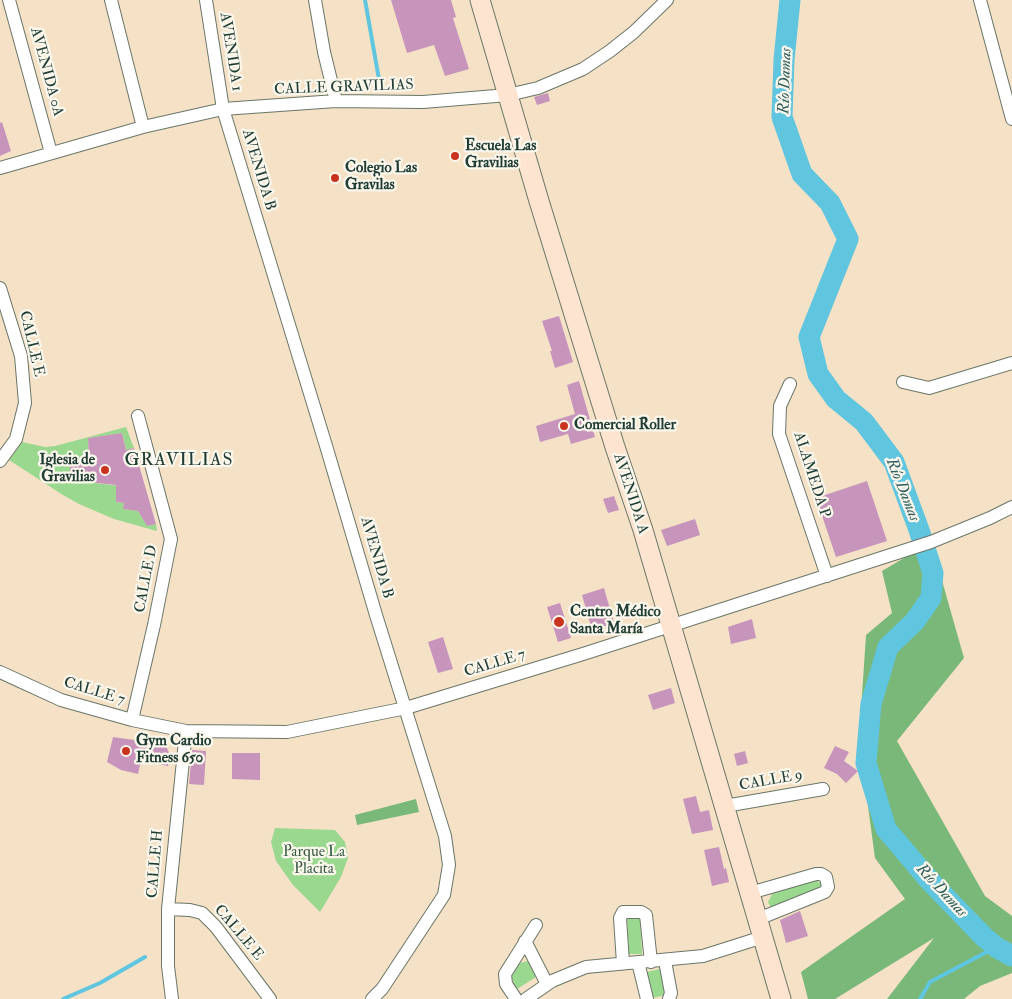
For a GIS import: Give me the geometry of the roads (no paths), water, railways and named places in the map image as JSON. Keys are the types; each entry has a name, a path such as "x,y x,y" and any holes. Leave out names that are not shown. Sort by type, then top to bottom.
{"street":[{"name":"AVENIDA 0A","path":"9,0 51,153"},
{"path":"111,0 143,127"},
{"name":"AVENIDA 1","path":"206,0 223,110"},
{"path":"315,0 324,52 336,101"},
{"name":"AVENIDA A","path":"480,0 539,201 615,447 643,530 781,999"},
{"name":"CALLE GRAVILIAS","path":"0,168 143,127 223,110 336,101 422,102 508,95 538,88 583,69 616,46 667,0"},
{"path":"980,0 1012,119"},
{"name":"AVENIDA B","path":"223,110 445,836 449,865 444,895 382,989 372,999"},
{"name":"CALLE E","path":"0,288 20,356 25,403 16,438 0,461"},
{"path":"903,382 929,388 1012,362"},
{"name":"ALAMEDA P","path":"790,384 780,406 779,434 827,576"},
{"name":"CALLE D","path":"132,720 171,539 138,416"},
{"name":"CALLE 7","path":"0,672 61,700 132,720 186,732 288,732 406,708 671,626 931,542 1012,507"},
{"name":"CALLE 7","path":"990,518 1012,512"},
{"name":"CALLE H","path":"172,999 168,966 168,909 186,732"},
{"name":"CALLE 9","path":"725,806 822,789"},
{"path":"750,893 816,874 826,877 828,887 825,892 758,919"},
{"name":"CALLE E","path":"168,909 190,910 202,913 216,927 270,999"},
{"path":"623,963 620,918 624,912 641,912 646,915 645,962 647,999"},
{"path":"516,999 506,984 505,974 536,925"},
{"path":"529,998 547,984 586,967 703,956 763,937"},
{"path":"525,941 547,984"},
{"path":"665,961 671,993 669,999"}],"waterway":[{"path":"365,0 380,85"},
{"name":"Río Damas","path":"790,0 784,60 782,117 802,174 830,203 848,239 809,337 818,374 836,399 864,422 894,462 933,573 931,598 915,621 888,647 871,704 866,763 886,829 929,880 984,937 996,947 1012,956"},
{"path":"920,999 930,982 996,947"},
{"path":"63,999 100,983 145,957"}],"place":[{"name":"Escuela Las Gravilias","path":"455,156"},
{"name":"Colegio Las Gravilas","path":"335,178"},
{"name":"Comercial Roller","path":"564,426"},
{"name":"Iglesia de Gravilias","path":"105,470"},
{"name":"Centro Médico Santa María","path":"559,622"},
{"name":"Gym Cardio Fitness 650","path":"126,751"}],"district":[{"name":"GRAVILIAS","path":"179,461"}],"park label":[{"name":"Parque La Placita","path":"314,862"}]}
